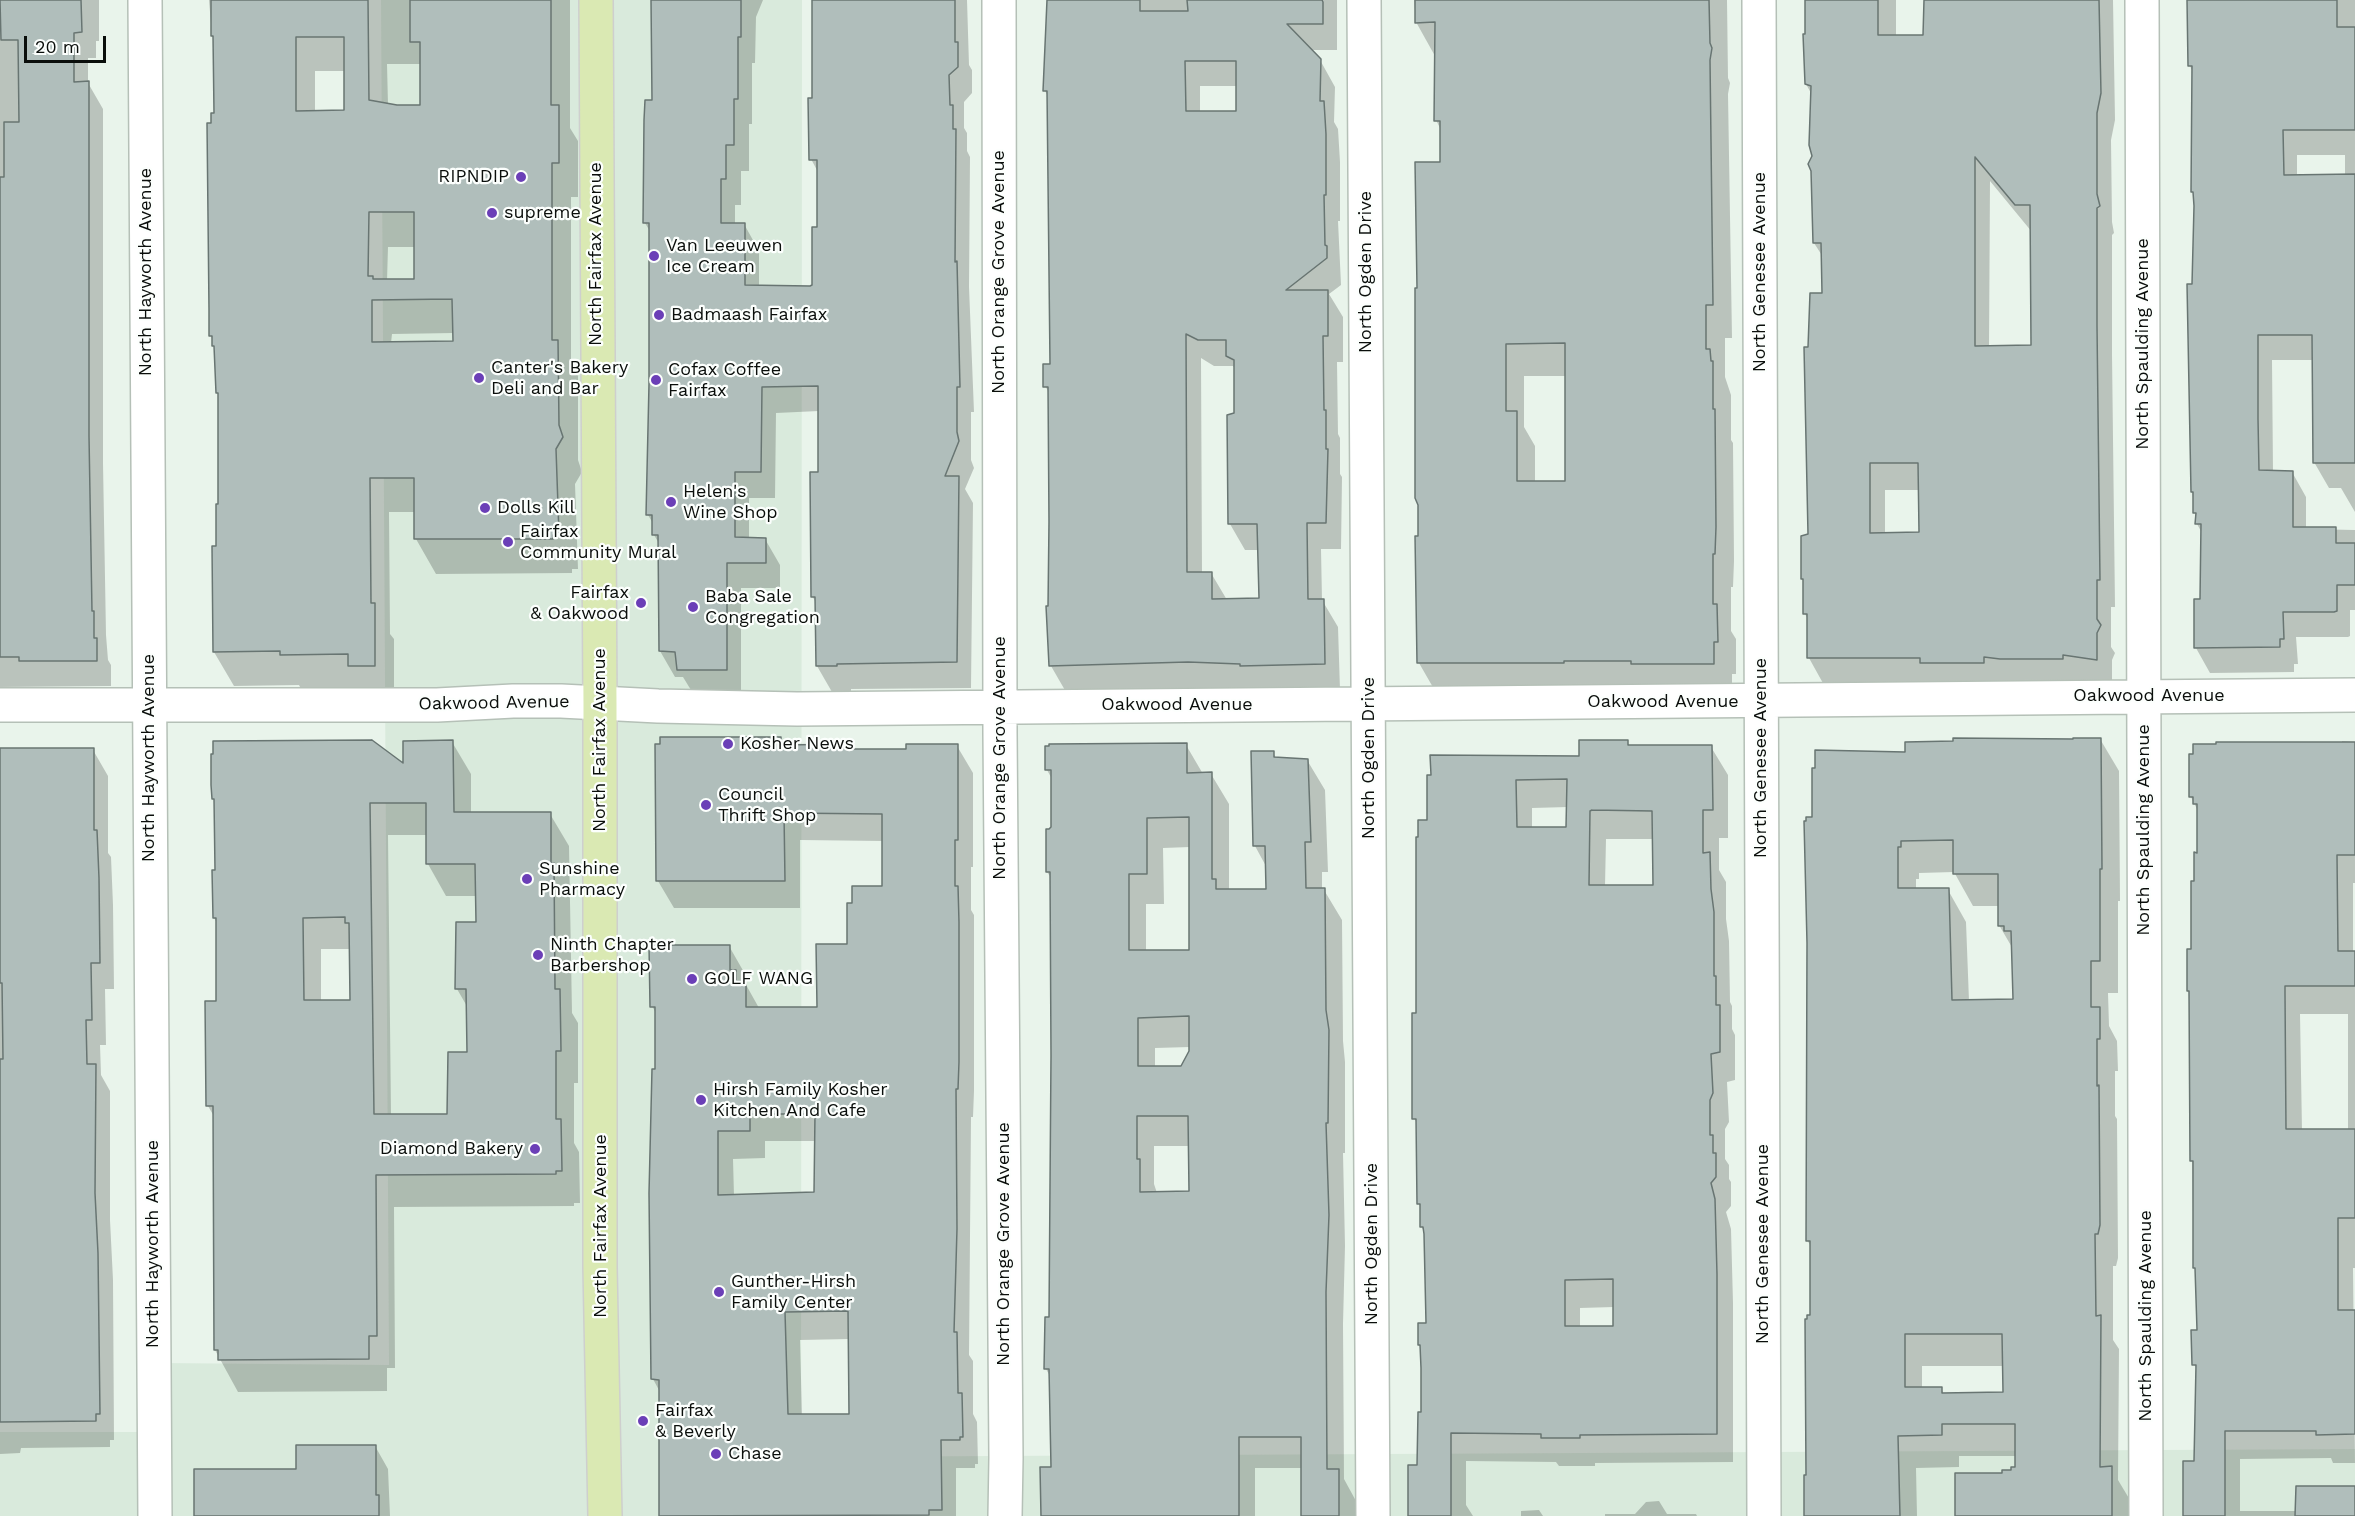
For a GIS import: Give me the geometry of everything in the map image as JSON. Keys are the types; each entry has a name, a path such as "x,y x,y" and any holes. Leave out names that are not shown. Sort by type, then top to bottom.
{"main road":[{"name":"North Fairfax Avenue","path":"596,0 600,1267 605,1516"}],"street":[{"name":"North Hayworth Avenue","path":"145,0 155,1516"},
{"name":"North Orange Grove Avenue","path":"999,0 1005,1516"},
{"name":"North Ogden Drive","path":"1364,0 1373,1516"},
{"name":"North Genesee Avenue","path":"1759,0 1764,1516"},
{"name":"North Spaulding Avenue","path":"2142,0 2146,1516"},
{"name":"Oakwood Avenue","path":"0,705 437,705 513,701 797,709 2355,695"}],"shaded area":[{"path":"381,0 802,0 801,1457 2355,1449 2355,1516 0,1516 0,1432 159,1432 159,1363 389,1365"}],"building":[{"path":"0,0 81,0 82,32 74,33 74,82 89,81 89,436 92,611 94,611 94,638 97,638 97,661 19,661 19,657 0,657 0,177 4,177 4,122 19,122 18,40 1,40"},
{"path":"211,0 368,0 369,100 397,105 420,105 420,42 410,42 410,0 551,0 551,105 559,105 559,163 552,163 552,340 558,340 559,425 563,437 556,449 559,535 553,535 553,539 414,539 414,478 370,478 371,603 375,603 375,666 348,666 348,654 280,655 280,651 213,652 212,546 216,546 216,504 218,504 218,393 216,393 214,346 212,346 212,336 209,336 207,123 211,123 211,113 214,113 213,36 211,36","holes":["296,37 344,37 344,110 296,111","369,212 414,212 414,279 373,279 373,276 368,276","452,299 453,341 372,342 372,300"]},
{"path":"651,0 741,0 741,37 738,37 738,99 734,99 734,145 726,145 726,179 721,179 721,223 745,223 745,285 810,286 812,285 812,227 817,227 817,160 809,160 808,98 812,98 812,0 955,0 955,42 958,42 958,67 949,75 953,129 956,129 955,262 957,261 960,387 957,387 957,432 959,441 945,476 959,476 957,662 816,666 815,597 811,597 810,472 818,472 818,386 762,387 761,472 735,472 735,537 766,538 766,563 727,563 727,670 677,670 675,652 659,651 658,535 652,535 652,515 646,515 649,223 643,223 644,120 645,100 652,100"},
{"path":"1047,0 1140,0 1140,11 1188,11 1187,0 1322,0 1323,2 1323,24 1287,24 1321,59 1320,101 1324,101 1326,134 1326,195 1324,195 1327,258 1286,290 1328,290 1328,336 1323,336 1324,410 1326,410 1326,449 1328,449 1326,523 1307,523 1308,599 1324,599 1325,664 1240,666 1240,664 1188,662 1049,666 1046,606 1048,606 1049,522 1048,387 1043,387 1043,364 1050,364 1047,91 1043,91","holes":["1185,61 1236,61 1236,111 1186,111","1186,334 1198,340 1226,340 1226,356 1234,360 1234,413 1227,415 1228,524 1257,524 1259,598 1212,599 1212,572 1187,572"]},
{"path":"1415,0 1709,0 1712,48 1710,60 1713,305 1706,305 1706,349 1710,349 1711,361 1713,361 1713,409 1715,409 1716,527 1715,554 1713,554 1713,604 1717,604 1718,642 1714,642 1714,664 1631,664 1631,661 1417,663 1415,162 1440,162 1440,121 1434,121 1435,22 1415,23","holes":["1565,343 1565,481 1517,481 1517,411 1506,411 1506,344"]},
{"path":"1805,0 1878,0 1878,35 1923,35 1924,0 2099,0 2101,93 2097,113 2097,194 2100,206 2097,208 2097,326 2100,580 2097,580 2097,619 2101,625 2097,633 2097,660 2063,655 2063,659 1984,657 1984,663 1920,663 1920,658 1807,658 1807,614 1803,614 1803,579 1801,579 1801,536 1808,534 1804,347 1808,347 1810,293 1822,293 1821,243 1813,243 1811,171 1808,164 1812,156 1809,145 1811,86 1805,84 1803,34 1805,34","holes":["1975,157 2015,205 2030,205 2031,345 1975,346","1870,463 1918,463 1919,532 1870,533"]},
{"path":"2187,0 2337,0 2337,27 2355,27 2355,130 2283,130 2284,175 2355,174 2355,463 2313,463 2312,335 2258,335 2258,419 2259,470 2293,471 2293,527 2336,527 2336,543 2355,543 2355,585 2337,585 2337,611 2283,612 2284,639 2280,639 2280,647 2194,648 2194,599 2200,599 2201,524 2195,524 2196,513 2193,513 2193,492 2191,492 2187,284 2192,284 2194,206 2193,192 2191,192 2192,66 2188,66"},
{"path":"660,737 781,737 781,744 784,745 847,744 847,749 906,749 906,744 958,744 958,840 955,840 955,886 958,886 959,922 959,1062 958,1089 956,1089 957,1229 954,1332 957,1332 958,1393 962,1393 963,1437 960,1437 960,1440 941,1440 942,1510 929,1510 929,1515 659,1516 659,1380 651,1379 649,1193 652,1069 655,1069 655,1007 650,1007 649,945 730,945 730,970 736,970 736,981 746,981 746,1007 817,1007 816,944 847,944 847,903 852,903 852,886 882,886 882,814 784,813 785,881 656,881 655,744 660,744","holes":["750,1114 815,1114 814,1192 718,1195 718,1131 750,1131","848,1311 849,1414 788,1414 785,1312"]},
{"path":"1953,738 2101,738 2100,961 2091,961 2091,1007 2100,1007 2097,1086 2099,1085 2100,1225 2098,1234 2095,1234 2096,1316 2101,1315 2100,1467 2112,1466 2112,1516 1955,1516 1955,1473 2002,1473 2002,1470 2011,1470 2011,1467 2015,1467 2015,1424 1942,1424 1942,1435 1898,1436 1900,1516 1804,1516 1805,1319 1807,1315 1810,1315 1810,1241 1806,1241 1807,943 1804,821 1806,817 1812,817 1812,768 1815,768 1815,750 1905,752 1905,742 1953,741","holes":["1953,840 1953,874 1998,874 1998,926 2004,926 2004,931 2011,931 2013,999 1952,1000 1949,888 1898,888 1898,847 1901,847 1901,841","1905,1334 2002,1334 2003,1392 1942,1393 1942,1387 1905,1387"]},
{"path":"372,740 403,763 403,741 453,740 454,812 551,812 551,863 554,863 555,989 560,989 561,1051 556,1051 556,1119 561,1119 562,1171 556,1171 556,1174 376,1175 377,1336 369,1336 369,1359 218,1360 218,1350 214,1350 213,1106 206,1106 205,1001 216,1001 216,918 213,918 212,870 215,870 214,799 212,799 211,785 213,741","holes":["370,803 426,803 426,864 475,864 476,922 456,922 455,989 466,989 467,1052 448,1052 447,1114 374,1114","345,917 345,923 349,923 350,1000 304,1000 303,918"]},
{"path":"1579,740 1628,740 1628,745 1712,745 1713,810 1703,810 1703,853 1710,852 1714,912 1714,976 1716,976 1716,1005 1720,1005 1720,1052 1711,1054 1713,1093 1710,1100 1710,1135 1713,1135 1713,1153 1716,1153 1716,1177 1711,1183 1715,1199 1717,1274 1717,1434 1580,1435 1580,1438 1541,1438 1541,1434 1451,1433 1451,1516 1408,1516 1408,1465 1417,1465 1418,1412 1421,1412 1418,1323 1426,1323 1424,1234 1423,1227 1420,1227 1420,1204 1417,1204 1416,1119 1412,1119 1412,1013 1416,1013 1416,837 1418,837 1418,820 1427,820 1427,775 1431,775 1430,755 1579,756","holes":["1567,779 1566,827 1517,827 1516,780","1590,811 1652,811 1653,885 1589,885","1613,1279 1613,1326 1565,1326 1565,1280"]},
{"path":"2216,742 2355,742 2355,855 2337,855 2338,951 2355,951 2355,986 2285,986 2285,993 2286,1129 2355,1129 2355,1218 2338,1218 2338,1310 2355,1310 2355,1434 2316,1435 2316,1431 2225,1431 2225,1516 2183,1516 2183,1461 2194,1461 2196,1365 2192,1365 2191,1330 2197,1330 2195,1268 2193,1268 2193,1161 2190,1161 2187,949 2191,949 2191,881 2194,881 2194,852 2197,853 2197,804 2193,804 2193,797 2189,797 2189,754 2193,754 2193,744 2216,744"},
{"path":"1187,743 1187,773 1212,772 1212,879 1216,879 1216,889 1266,889 1265,846 1253,846 1251,751 1274,751 1274,757 1308,759 1311,842 1305,842 1306,888 1325,888 1326,1010 1329,1030 1328,1123 1326,1123 1329,1215 1326,1292 1327,1469 1339,1469 1339,1516 1301,1516 1301,1437 1239,1437 1239,1516 1041,1516 1040,1467 1051,1467 1049,1369 1044,1369 1045,1317 1049,1317 1050,872 1046,872 1046,829 1051,827 1051,770 1045,770 1045,746 1049,744","holes":["1189,817 1189,950 1129,950 1129,874 1147,874 1147,818","1189,1016 1189,1051 1181,1066 1138,1066 1138,1018","1137,1116 1188,1116 1189,1191 1140,1192 1140,1159 1137,1159"]},
{"path":"0,748 94,748 94,830 97,830 100,963 91,963 92,1020 86,1020 87,1064 96,1064 95,1193 100,1414 96,1414 96,1421 0,1422 0,1059 3,1059 2,983 0,983"},
{"path":"296,1445 376,1445 376,1495 379,1495 379,1516 194,1516 194,1469 296,1469"},
{"path":"2296,1486 2355,1486 2355,1516 2295,1516"}],"place":[{"name":"RIPNDIP","path":"521,177"},
{"name":"supreme","path":"492,213"},
{"name":"Van Leeuwen Ice Cream","path":"654,256"},
{"name":"Badmaash Fairfax","path":"659,315"},
{"name":"Canter's Bakery Deli and Bar","path":"479,378"},
{"name":"Cofax Coffee Fairfax","path":"656,380"},
{"name":"Helen's Wine Shop","path":"671,502"},
{"name":"Dolls Kill","path":"485,508"},
{"name":"Fairfax Community Mural","path":"508,542"},
{"name":"Fairfax & Oakwood","path":"641,603"},
{"name":"Baba Sale Congregation","path":"693,607"},
{"name":"Kosher News","path":"728,744"},
{"name":"Council Thrift Shop","path":"706,805"},
{"name":"Sunshine Pharmacy","path":"527,879"},
{"name":"Ninth Chapter Barbershop","path":"538,955"},
{"name":"GOLF WANG","path":"692,979"},
{"name":"Hirsh Family Kosher Kitchen And Cafe","path":"701,1100"},
{"name":"Diamond Bakery","path":"535,1149"},
{"name":"Gunther-Hirsh Family Center","path":"719,1292"},
{"name":"Fairfax & Beverly","path":"643,1421"},
{"name":"Chase","path":"716,1454"}]}
